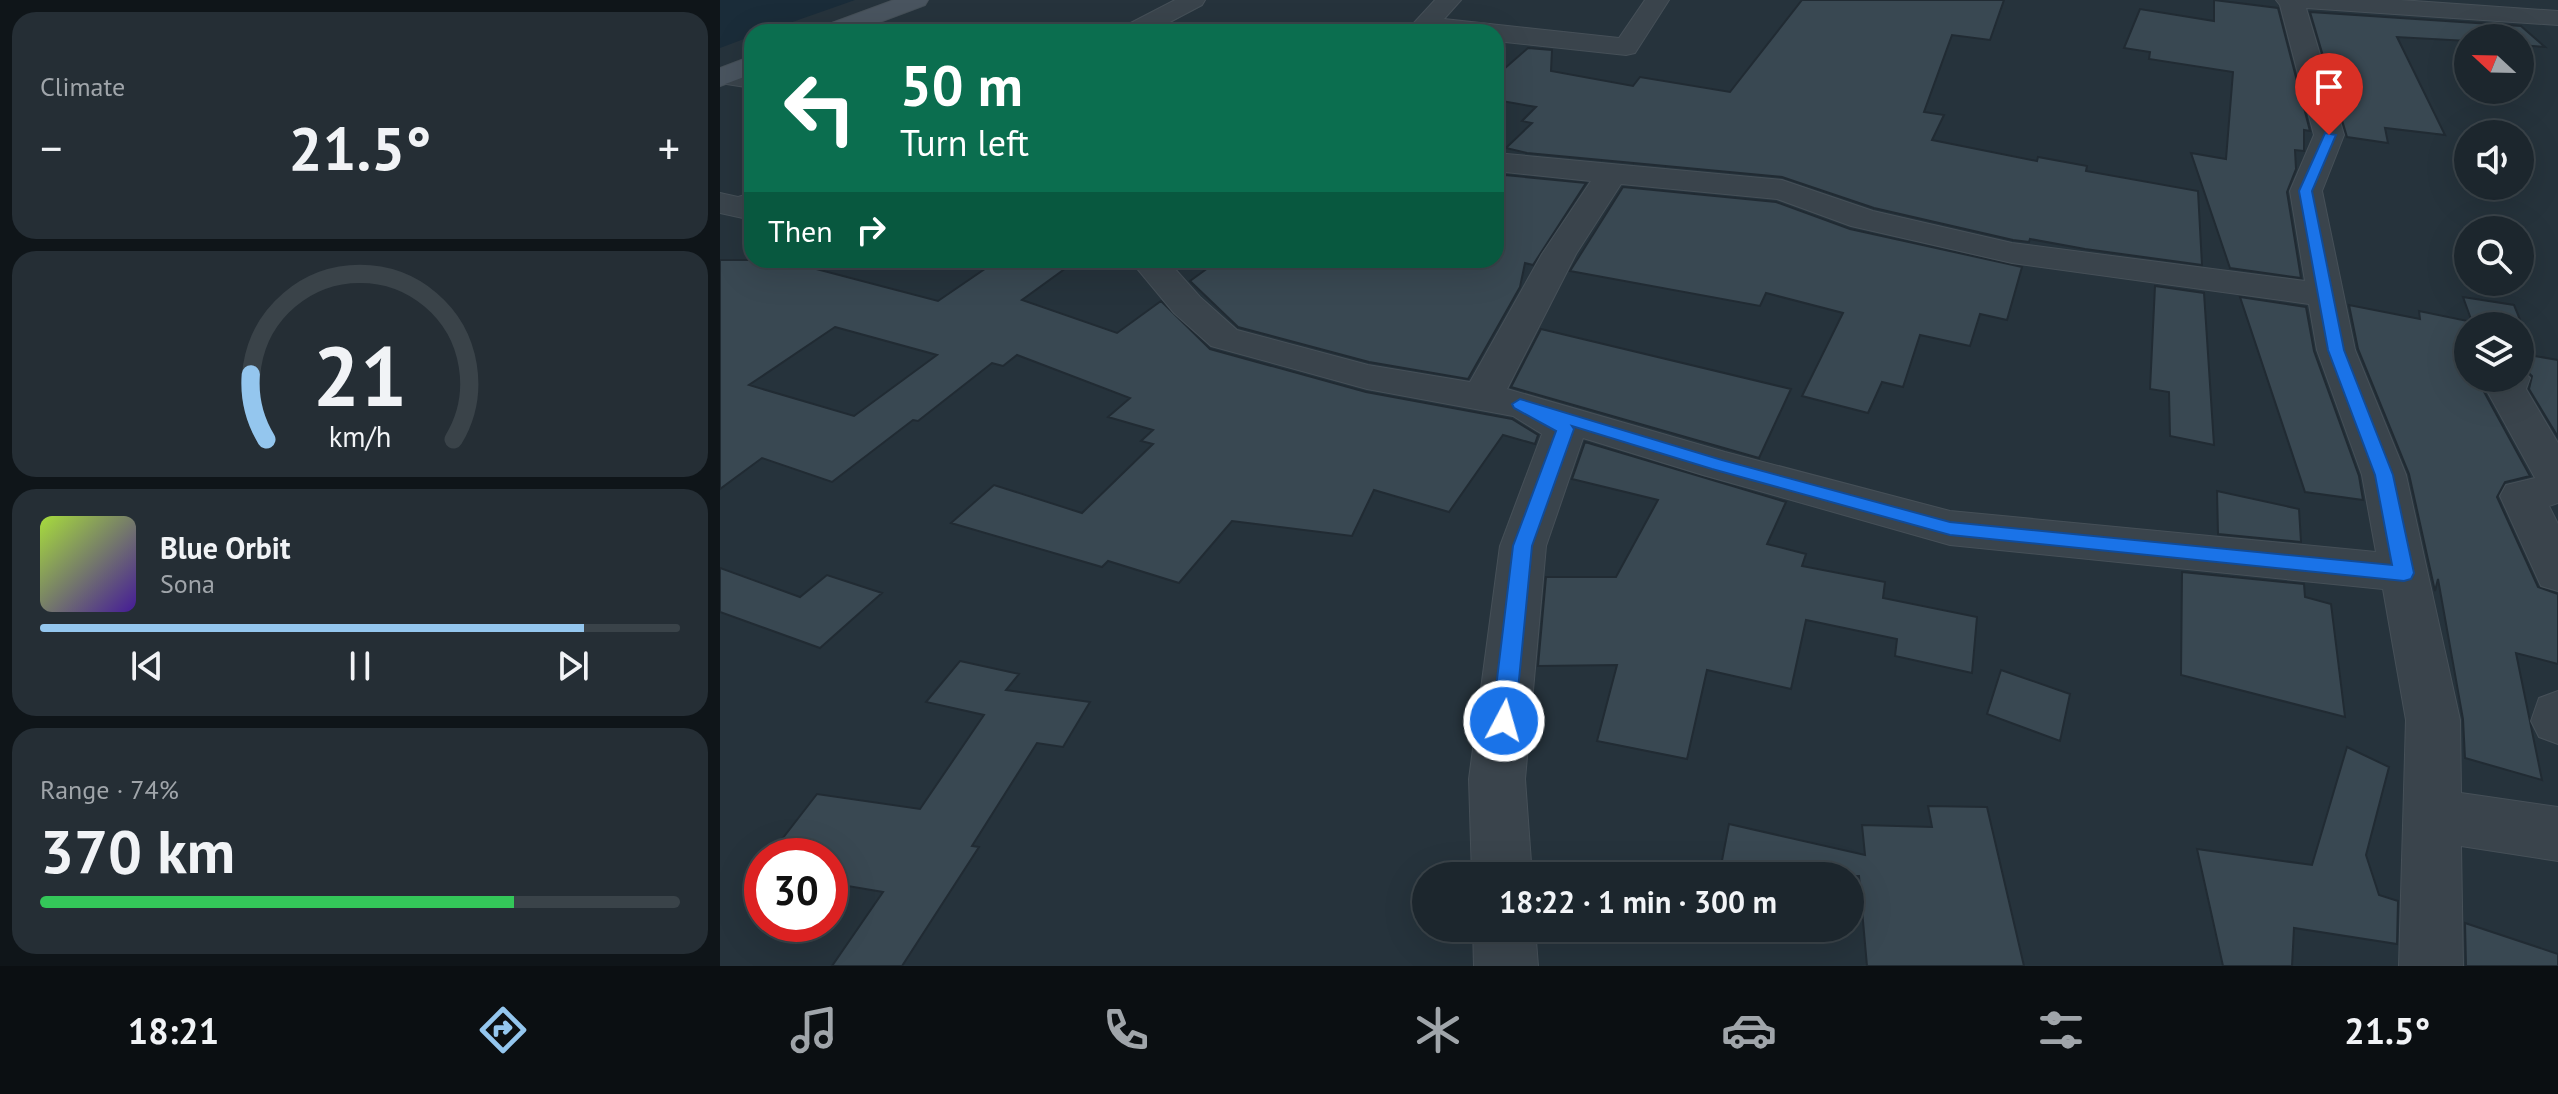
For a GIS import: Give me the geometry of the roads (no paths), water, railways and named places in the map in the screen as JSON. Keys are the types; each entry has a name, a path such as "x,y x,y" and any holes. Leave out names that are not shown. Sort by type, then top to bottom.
{"street":[{"path":"852,24 916,0"},
{"path":"1147,24 1192,0"},
{"path":"1426,24 1449,0"},
{"path":"1504,33 1626,47 1657,0"},
{"path":"2431,966 2433,720 2384,475 2336,350 2306,191 2329,135 2289,0 2558,18"},
{"path":"1504,163 1782,190 1863,219 2012,253 2326,295"},
{"path":"1501,401 1542,283 1591,201 1613,173"},
{"path":"720,203 744,207"},
{"path":"1157,268 1187,305 1224,338 1367,377 1501,401 1718,465 1950,528 2404,573"},
{"path":"2508,392 2558,480"},
{"path":"1501,401 1565,429 1523,546 1497,779 1501,862"},
{"path":"2558,488 2522,496 2558,573"},
{"path":"2558,714 2558,721"},
{"path":"2432,815 2558,834"},
{"path":"1505,942 1506,966"}],"water":[{"path":"720,0 855,0 787,24 744,24 744,39 720,48"}]}
